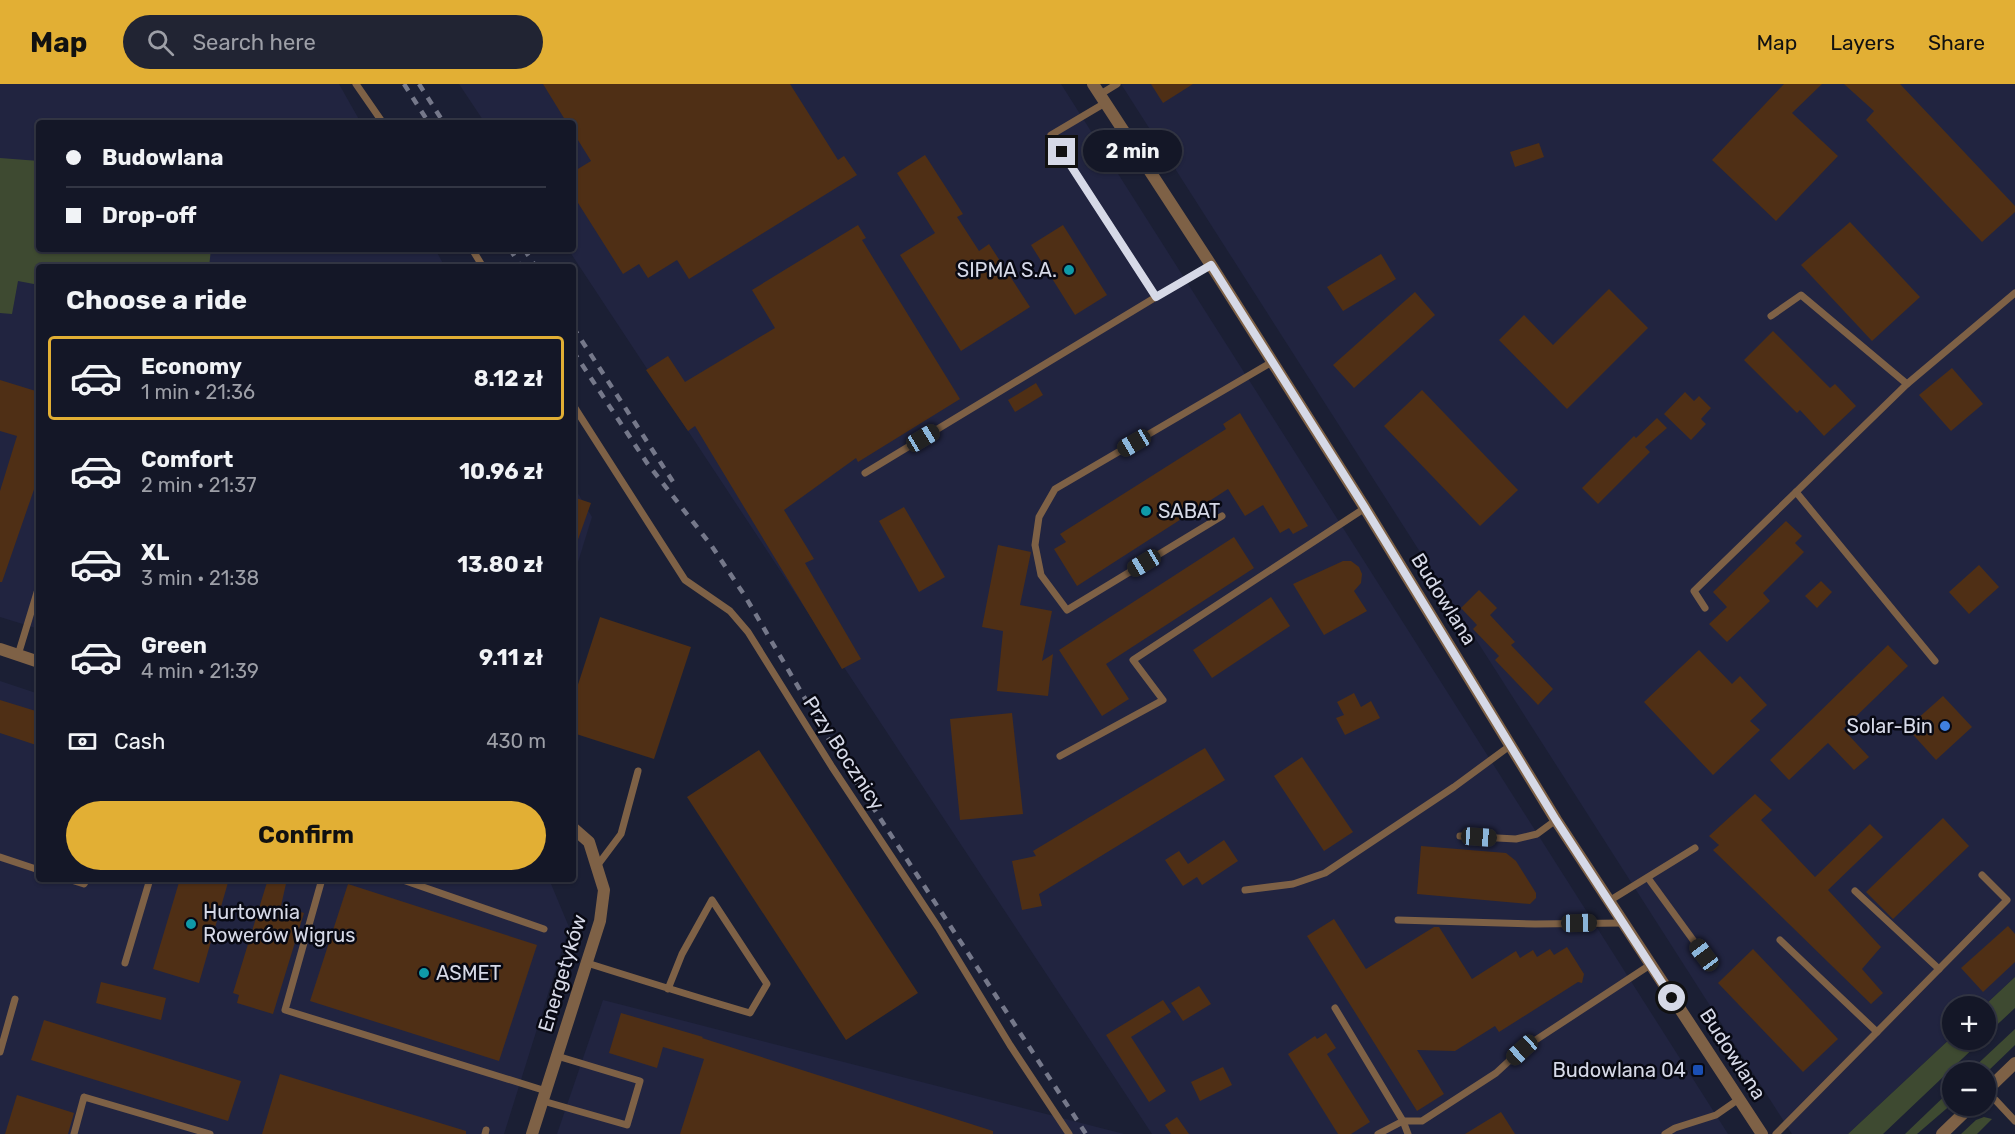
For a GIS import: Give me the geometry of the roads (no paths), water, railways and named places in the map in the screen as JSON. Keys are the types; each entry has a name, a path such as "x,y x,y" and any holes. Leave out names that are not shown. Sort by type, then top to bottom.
{"street":[{"name":"Budowlana","path":"1099,94 1365,508 1556,820 1762,1134"},
{"path":"0,649 36,661"},
{"name":"Energetyków","path":"532,1134 600,921 604,890 589,842 576,831"},
{"path":"1996,1082 2015,1064"},
{"path":"1942,1134 1961,1116"}],"lane":[{"path":"356,84 381,120"},
{"path":"1117,84 1099,94 1051,135 1156,297"},
{"path":"865,473 1211,265"},
{"path":"1705,608 1694,591 1907,384 2015,293"},
{"path":"1771,316 1801,294 1907,384"},
{"path":"1222,516 1067,610 1041,576 1035,545 1039,517 1055,489 1272,362"},
{"name":"Przy Bocznicy","path":"576,410 685,580 730,611 748,632 832,766 939,927 1010,1045 1070,1134"},
{"path":"1796,492 1935,661"},
{"path":"1060,756 1163,700 1132,660 1365,508"},
{"path":"18,655 36,596"},
{"path":"1245,890 1293,884 1325,873 1454,787 1511,745"},
{"path":"597,866 621,834 638,771"},
{"path":"1460,836 1516,839 1537,834 1556,820"},
{"path":"1609,901 1695,848"},
{"path":"0,857 36,869"},
{"path":"1776,1134 2007,900 1982,875"},
{"path":"1648,878 1704,955"},
{"path":"125,963 149,882"},
{"path":"321,882 285,1010 627,1125 640,1081 557,1056"},
{"path":"409,882 544,929"},
{"path":"1855,891 1939,969"},
{"path":"587,963 668,989 750,1013 767,984 712,900 682,954 668,989"},
{"path":"1398,920 1535,924 1623,923"},
{"path":"1780,940 1877,1032"},
{"path":"1378,1134 1403,1120 1422,1121 1496,1073 1522,1050 1650,965"},
{"path":"0,1052 15,999"},
{"path":"1335,1008 1403,1120 1408,1134"},
{"path":"74,1134 84,1097 183,1130 210,1134"},
{"path":"1665,1134 1675,1128 1716,1115 1739,1099"},
{"path":"1996,1101 2015,1121"}],"railway":[{"path":"404,84 427,120"},
{"path":"419,84 442,120"},
{"path":"512,252 519,264"},
{"path":"526,252 534,264"},
{"path":"576,332 677,488"},
{"path":"576,356 647,463 711,545 745,596 831,743 1086,1134"}],"place":[{"name":"SIPMA S.A.","path":"1069,270"},
{"name":"SABAT","path":"1146,511"},
{"name":"Solar-Bin","path":"1945,726"},
{"name":"Hurtownia Rowerów Wigrus","path":"191,924"},
{"name":"ASMET","path":"424,973"},
{"name":"Budowlana 04","path":"1698,1070"}]}
